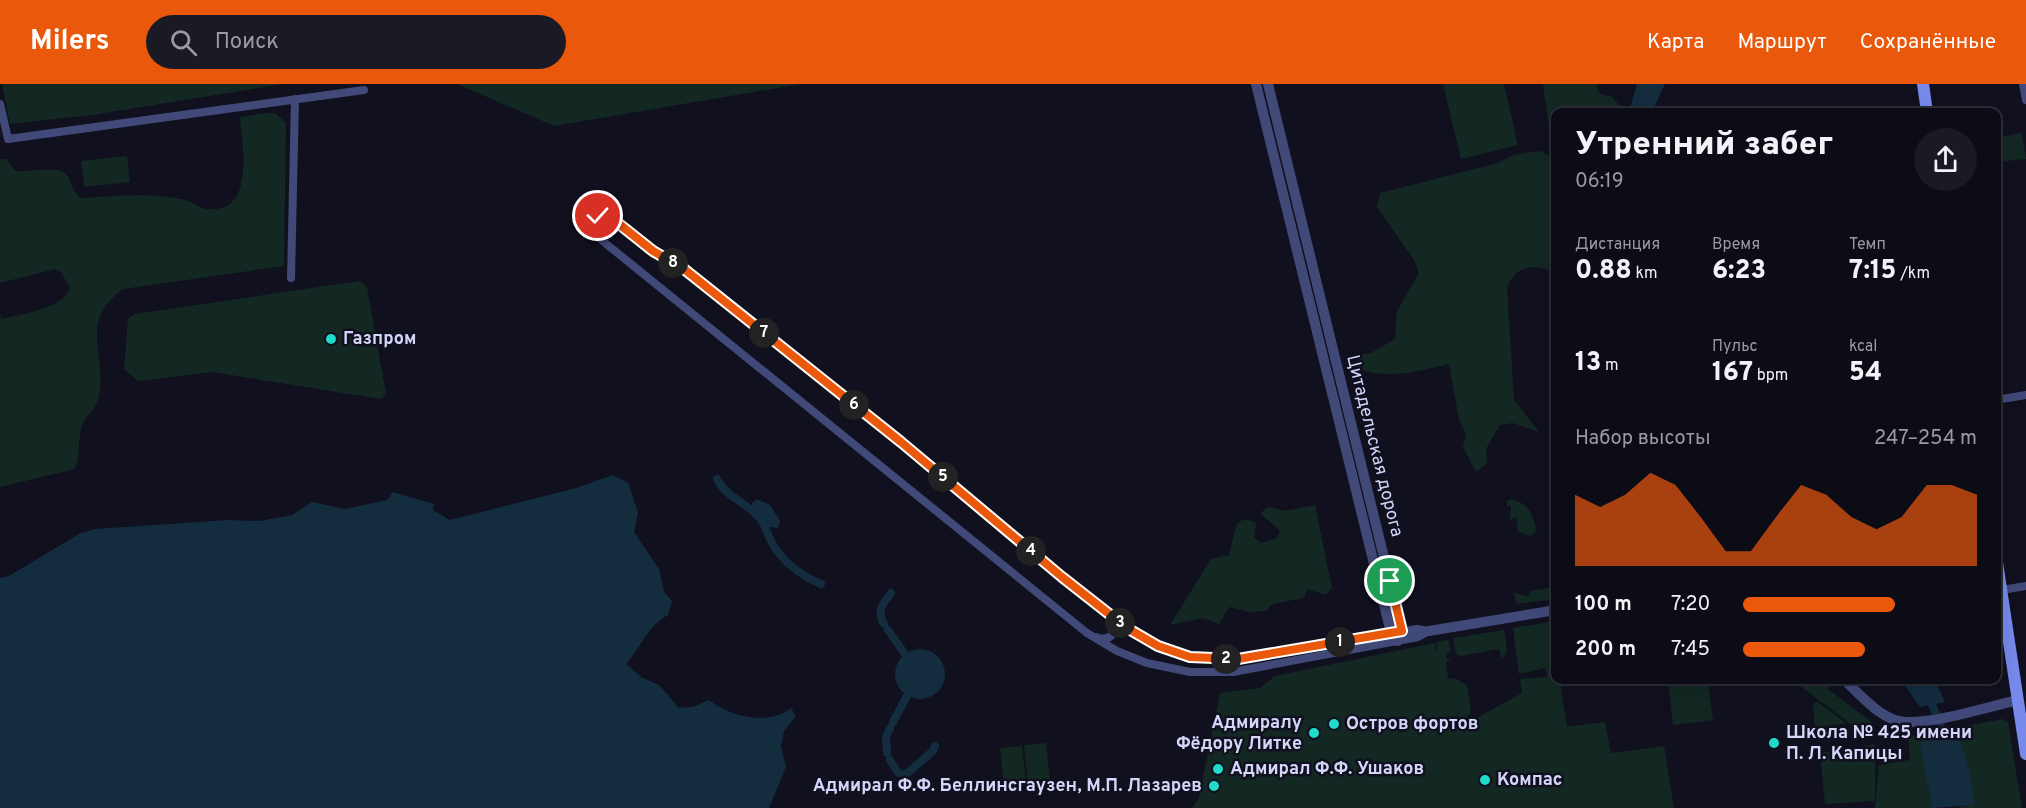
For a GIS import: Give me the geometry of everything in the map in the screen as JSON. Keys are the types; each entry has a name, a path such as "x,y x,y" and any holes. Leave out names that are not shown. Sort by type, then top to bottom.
{"main road":[{"path":"1923,84 1926,108"},
{"path":"2001,584 2026,754"}],"street":[{"name":"Цитадельская дорога","path":"1256,84 1397,635"},
{"name":"Цитадельская дорога","path":"1268,84 1397,635"},
{"path":"2023,84 2026,100"},
{"path":"0,104 8,139 364,90"},
{"path":"291,278 295,99"},
{"path":"1397,635 1270,655 1212,659 1190,657 1158,646 1114,618 684,269 653,251 604,214 595,219 594,234 1087,633 1103,644 1147,663 1190,672 1248,670 1397,635 1417,628 1429,631 1551,611"},
{"path":"2001,399 2026,395"},
{"path":"2002,590 2026,586"},
{"path":"1087,633 1102,639 1110,637 1117,630 1114,618"},
{"path":"1849,684 1893,719 1915,722 2018,700"}],"green space":[{"path":"2,84 283,84 92,115 10,124"},
{"path":"457,84 801,84 554,126"},
{"path":"1443,84 1504,84 1518,145 1461,159"},
{"path":"1543,84 1596,84 1601,93 1611,96 1621,107 1551,108 1550,135"},
{"path":"275,113 286,123 284,266 123,289 109,302 101,315 97,328 100,369 98,400 83,423 75,469 0,487 0,314 2,319 51,306 66,295 70,288 61,272 55,269 0,283 0,159 6,159 15,171 63,171 75,193 81,198 160,196 186,200 207,209 223,208 233,201 240,190 243,176 240,117"},
{"path":"2022,133 2026,159 2001,162 2001,136"},
{"path":"1540,151 1551,156 1551,271 1533,267 1521,270 1511,279 1507,287 1514,400 1540,433 1513,423 1500,425 1486,449 1487,463 1476,472 1463,447 1466,434 1459,420 1449,364 1407,373 1375,373 1364,371 1357,355 1371,353 1395,339 1397,311 1419,273 1414,260 1377,207 1380,193 1498,163 1513,155"},
{"path":"127,156 130,182 84,187 81,161"},
{"path":"360,281 367,287 386,394 381,399 212,372 138,381 124,369 128,319 135,314"},
{"path":"1512,499 1527,507 1532,515 1537,531 1531,536 1518,532 1516,517 1510,520 1511,506 1507,506 1507,501"},
{"path":"1315,505 1332,588 1326,595 1307,589 1304,598 1272,604 1266,611 1250,612 1229,607 1219,624 1203,618 1170,625 1211,559 1229,555 1237,523 1245,519 1256,523 1254,537 1260,543 1276,539 1280,531 1260,513 1269,507 1285,511"},
{"path":"1551,588 1551,600 1517,604 1514,593 1528,596 1530,591"},
{"name":"Остров фортов","path":"1551,622 1551,684 1561,684 1567,727 1605,722 1611,753 1664,746 1674,808 1192,808 1199,798 1220,693 1260,688 1275,676 1435,643 1436,651 1440,650 1437,650 1436,642 1448,640 1451,652 1446,653 1447,659 1451,661 1446,662 1448,679 1454,678 1467,685 1471,713 1457,727 1465,733 1465,727 1471,721 1522,693 1520,679 1547,677 1546,668 1519,674 1513,628"},
{"path":"1504,630 1507,650 1502,660 1499,649 1460,656 1456,654 1453,638"},
{"path":"1668,684 1708,684 1713,720 1673,725"},
{"path":"1797,684 1827,684 1830,686 1828,689 1873,723 1852,725"},
{"path":"1818,702 1846,723 1815,728 1813,703"},
{"path":"2003,719 2008,722 2022,808 1956,808 1975,804 1920,745 1932,808 1875,808 1879,765 1910,760 1908,737"},
{"path":"1046,743 1050,780 1028,782 1024,745"},
{"path":"1875,744 1875,801 1825,804 1820,753"},
{"path":"1022,746 1026,782 1004,785 1000,748"}],"water":[{"path":"1637,84 1665,84 1654,108 1630,108"},
{"path":"613,475 628,483 638,512 634,532 659,569 664,592 672,601 668,615 649,631 626,664 641,677 659,685 679,708 693,707 709,700 738,715 761,718 782,714 791,708 796,716 784,731 781,746 786,767 769,808 0,808 0,578 9,576 79,534 95,529 227,520 260,521 292,515 312,502 345,509 387,500 393,492 434,504 433,510 450,520 576,488"},
{"path":"757,499 770,505 780,521 778,528 763,526 752,512 752,503"},
{"path":"920,649 934,653 941,660 945,674 941,688 934,695 920,699 906,695 899,688 895,674 899,660 906,653"},
{"path":"1904,684 1937,684 1945,702 1920,707"},
{"path":"1950,730 1956,735 1964,752 1975,805 1932,808 1920,745 1927,736"}],"waterway":[{"path":"717,479 726,491 756,514 775,549 786,561 799,572 821,584"},
{"path":"884,624 881,611 891,593"},
{"path":"888,630 905,654"},
{"path":"1923,684 1940,723 1944,741"},
{"path":"893,722 907,696"},
{"path":"887,753 886,737 890,728"},
{"path":"890,760 898,773 905,775 932,752 935,746"}],"place":[{"name":"Газпром","path":"331,339"},
{"name":"Остров фортов","path":"1334,724"},
{"name":"Адмиралу Фёдору Литке","path":"1314,733"},
{"name":"Школа № 425 имени П. Л. Капицы","path":"1774,743"},
{"name":"Адмирал Ф.Ф. Ушаков","path":"1218,769"},
{"name":"Компас","path":"1485,780"},
{"name":"Адмирал Ф.Ф. Беллинсгаузен, М.П. Лазарев","path":"1214,786"}],"route":[{"path":"598,216 604,214 609,216 653,251 684,269 901,442 1062,577 1138,636 1158,646 1190,657 1238,659 1402,631 1390,581"}]}
